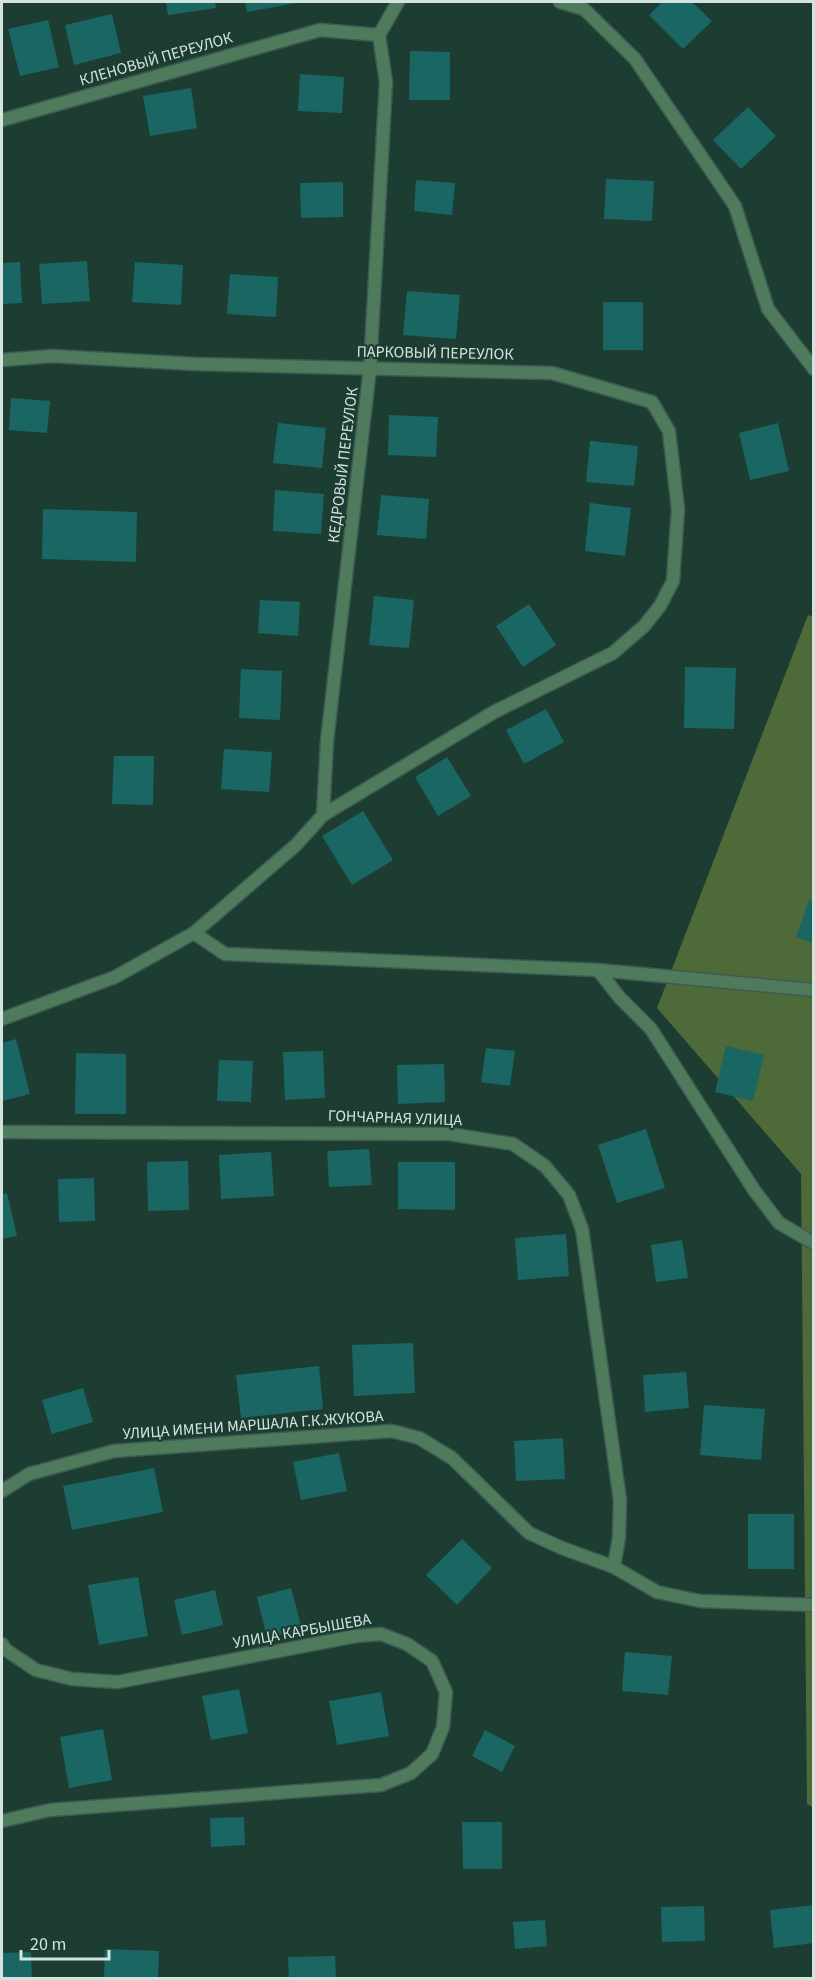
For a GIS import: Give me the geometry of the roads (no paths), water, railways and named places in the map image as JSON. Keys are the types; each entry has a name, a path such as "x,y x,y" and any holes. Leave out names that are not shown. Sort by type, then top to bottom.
{"street":[{"path":"379,35 398,2"},
{"path":"560,2 584,9 635,59 735,206 768,309 813,369"},
{"name":"КЛЕНОВЫЙ ПЕРЕУЛОК","path":"2,120 320,30 379,35"},
{"name":"КЕДРОВЫЙ ПЕРЕУЛОК","path":"323,815 327,741 370,368 386,82 379,35"},
{"name":"ПАРКОВЫЙ ПЕРЕУЛОК","path":"2,360 52,356 195,364 552,373 652,402 669,431 678,509 673,581 660,606 644,626 613,653 494,712 323,815 296,845 194,933 115,978 2,1018"},
{"path":"194,933 225,954 598,970 813,990"},
{"path":"598,970 620,998 651,1029 754,1190 779,1223 813,1243"},
{"name":"ГОНЧАРНАЯ УЛИЦА","path":"2,1132 450,1134 513,1144 545,1166 569,1195 582,1229 620,1500 619,1537 614,1567"},
{"name":"УЛИЦА ИМЕНИ МАРШАЛА Г.К.ЖУКОВА","path":"2,1491 28,1474 114,1451 392,1431 419,1438 452,1458 529,1533 614,1567 657,1592 700,1601 813,1605"},
{"name":"УЛИЦА КАРБЫШЕВА","path":"2,1644 6,1650 36,1670 72,1679 118,1682 356,1636 381,1634 407,1644 432,1661 446,1692 443,1727 432,1754 411,1773 381,1785 50,1810 2,1821"}]}
